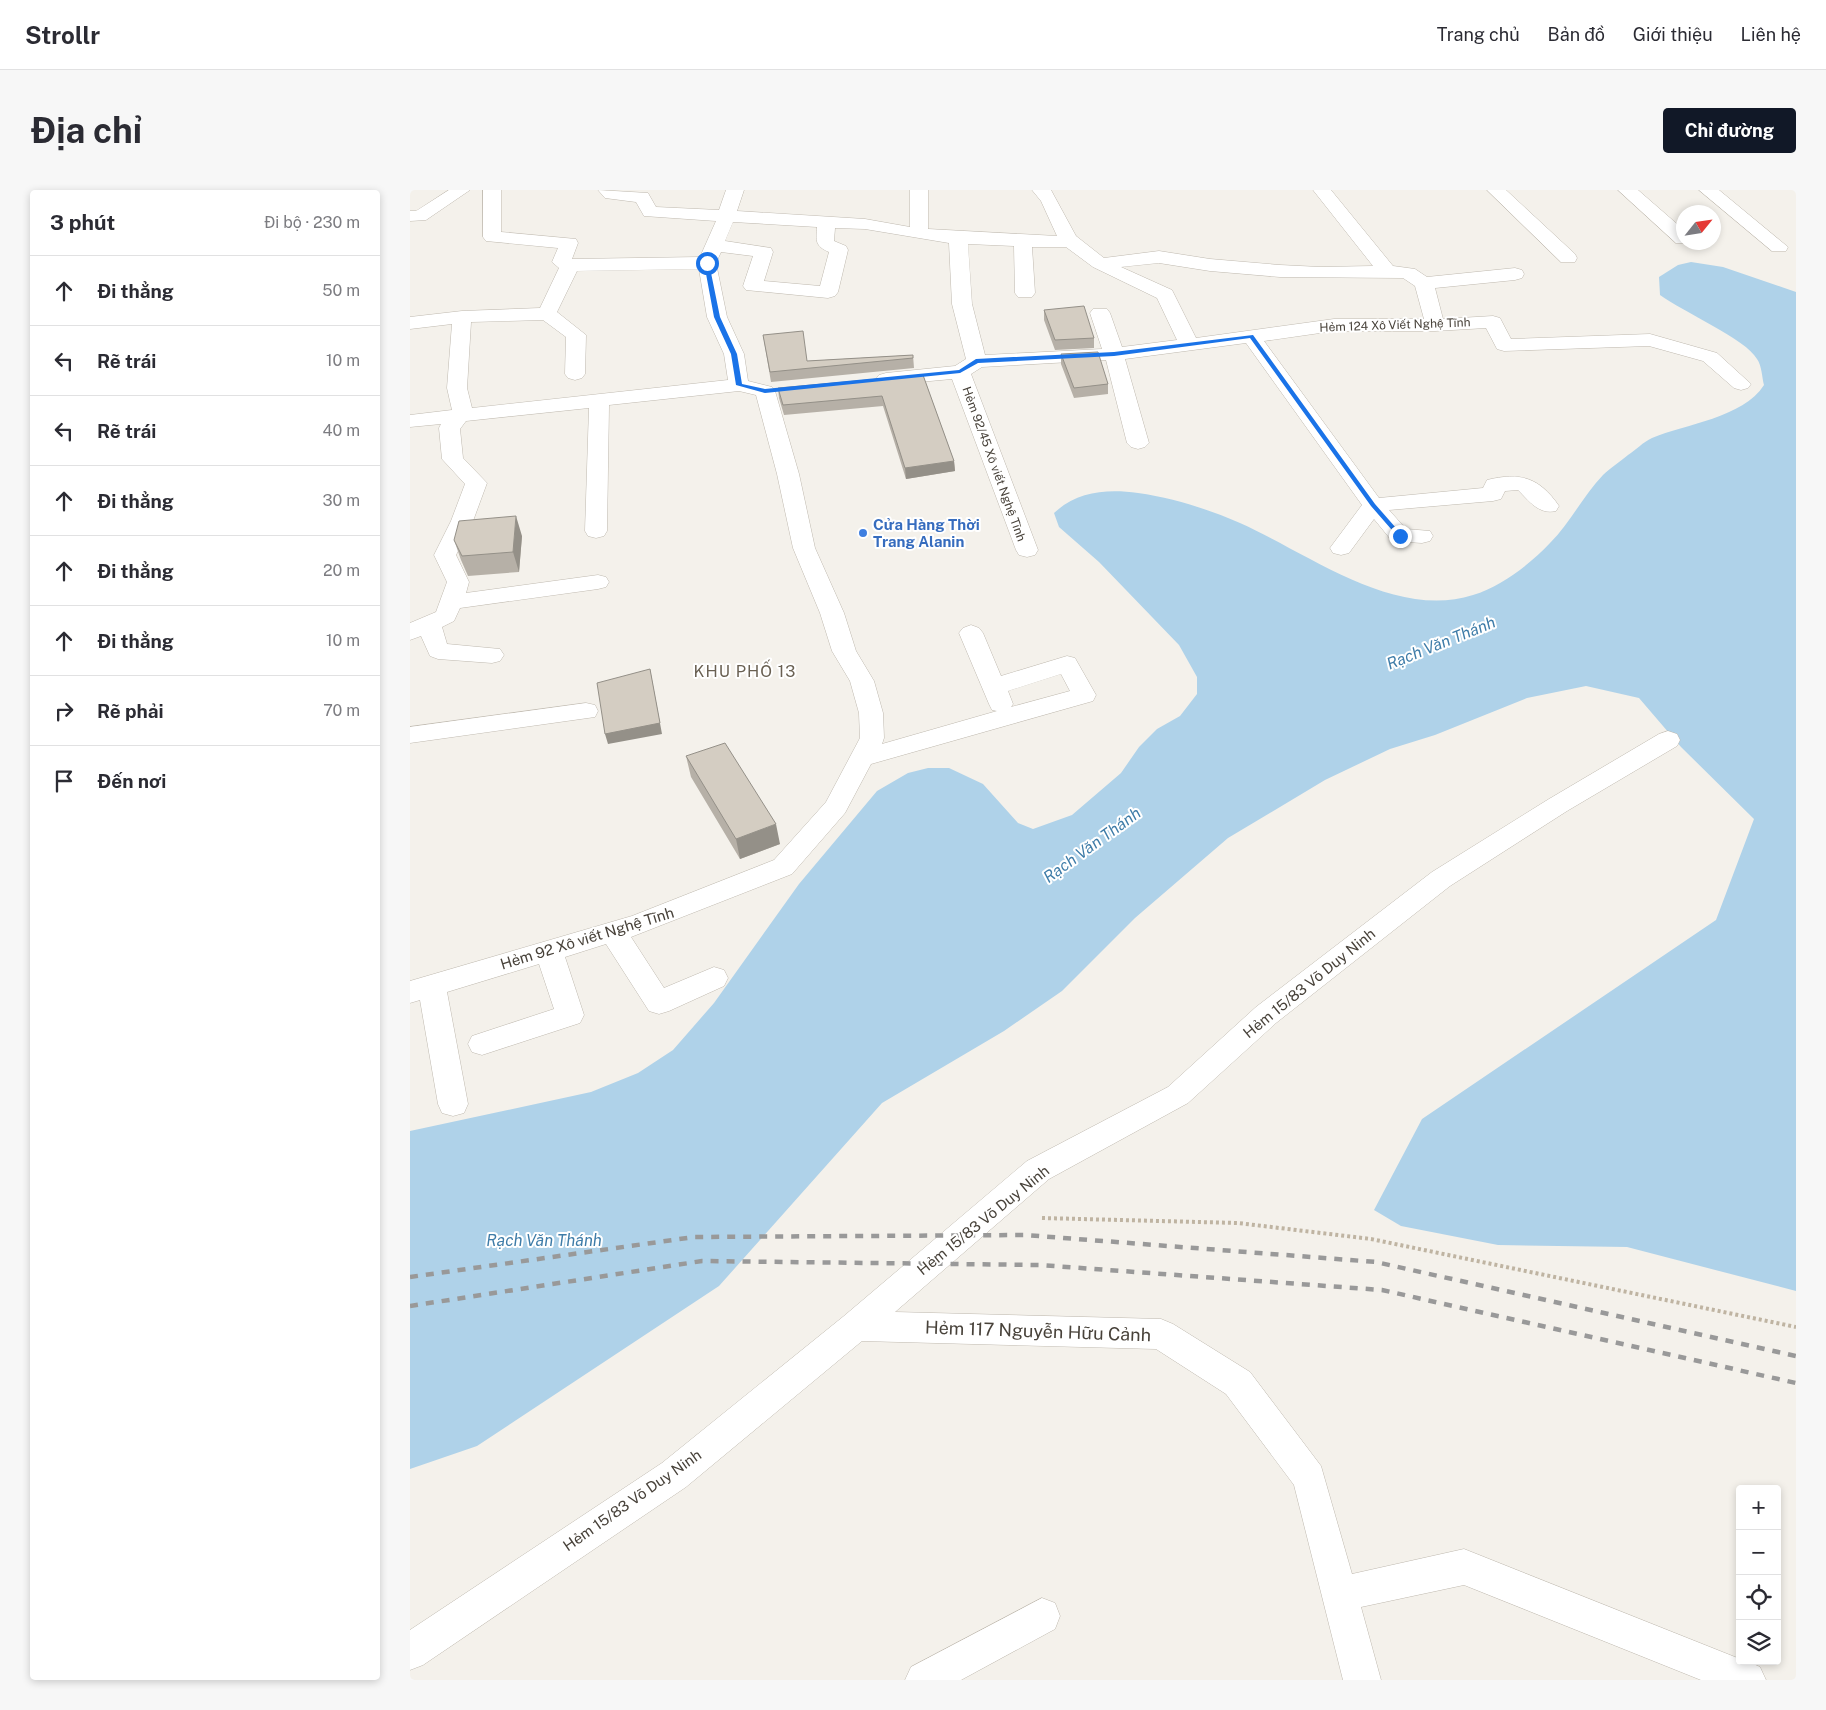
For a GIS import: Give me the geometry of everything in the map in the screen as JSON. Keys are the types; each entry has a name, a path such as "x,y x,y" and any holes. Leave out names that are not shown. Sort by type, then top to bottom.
{"street":[{"path":"410,216 420,216 462,190"},
{"path":"492,190 492,237 569,244 560,262 570,265 710,254 764,252 753,286 828,292 840,250 825,244 826,222"},
{"path":"607,190 610,194 642,197 650,212 726,218 865,224 919,234 958,238 1023,242 1070,242"},
{"path":"735,190 726,218 710,254 717,317 734,354 739,385"},
{"path":"919,190 919,234"},
{"path":"1041,190 1047,195 1058,223 1070,242 1101,264 1165,294 1186,349"},
{"path":"1322,190 1387,270"},
{"path":"1496,190 1568,258"},
{"path":"1627,190 1676,233"},
{"path":"1708,190 1779,246"},
{"name":"Hẻm 92/45 Xô viết Nghệ Tĩnh","path":"958,238 968,366 1027,550"},
{"path":"1023,242 1025,293"},
{"path":"1101,264 1159,257 1210,265 1280,271 1320,273 1387,270 1408,273 1424,283 1515,274"},
{"path":"547,314 570,265"},
{"path":"1424,283 1435,325"},
{"path":"1100,313 1114,354 1138,442"},
{"path":"410,323 462,317 547,314 576,334 574,374"},
{"path":"462,317 457,388 463,412 449,428 453,459 476,483 462,521 445,555 458,582 446,616 420,628 438,651 492,654"},
{"name":"Hẻm 124 Xô Viết Nghệ Tĩnh","path":"862,381 968,366 1186,349 1251,336 1334,325 1435,325 1493,322 1504,345 1650,340 1710,357 1740,384"},
{"path":"1251,336 1373,505 1400,536 1422,536"},
{"name":"Hẻm 92 Xô viết Nghệ Tĩnh","path":"410,421 739,385 774,390 788,474 804,548 832,613 844,651 862,681 871,713 872,738 836,807 784,867 640,924 421,988"},
{"path":"596,531 599,401"},
{"path":"1341,548 1373,505 1493,494 1495,485 1522,483 1548,506"},
{"path":"451,602 598,582"},
{"path":"971,633 1006,717"},
{"path":"861,758 1084,695 1067,664 993,686"},
{"path":"410,735 586,711"},
{"name":"Hẻm 15/83 Võ Duy Ninh","path":"410,1652 674,1475 856,1326 1038,1170 1178,1095 1266,1015 1441,879 1558,805 1668,740"},
{"path":"613,932 659,1003 714,978"},
{"path":"482,1044 570,1015 549,951"},
{"path":"421,988 453,1104"},
{"name":"Hẻm 117 Nguyễn Hữu Cảnh","path":"856,1326 1161,1334 1238,1383 1309,1478 1362,1680"},
{"path":"1340,1594 1464,1568 1747,1680"},
{"path":"924,1680 1042,1616"}],"path":[{"path":"984,1217 1238,1223 1371,1239 1745,1315 1796,1328"}],"water":[{"name":"Rạch Văn Thánh","path":"1691,262 1723,267 1796,292 1796,1291 1627,1247 1498,1245 1401,1226 1374,1210 1422,1119 1716,920 1754,819 1681,747 1639,698 1586,686 1527,698 1435,735 1390,749 1325,780 1228,838 1135,918 1062,991 1004,1031 882,1103 719,1286 477,1446 410,1469 410,1131 591,1092 638,1073 673,1050 714,1003 799,884 877,791 908,773 928,768 949,768 983,784 1018,823 1033,829 1072,815 1121,773 1139,747 1157,729 1180,716 1197,694 1197,677 1179,645 1099,562 1059,527 1054,513 1073,500 1093,493 1115,491 1151,495 1190,505 1228,518 1352,580 1382,591 1413,599 1443,600 1473,595 1484,591 1515,574 1542,551 1564,527 1603,475 1643,444 1665,433 1728,413 1755,396 1764,385 1760,365 1751,351 1728,334 1660,295 1659,277 1678,265"}],"building":[{"path":"1084,306 1094,338 1055,340 1044,310"},
{"path":"803,331 807,361 913,355 913,358 770,372 763,335"},
{"path":"1098,352 1108,384 1074,388 1061,354"},
{"path":"923,375 954,461 905,468 882,396 783,405 778,388"},
{"path":"516,516 513,552 462,556 454,540 459,521"},
{"path":"650,669 660,723 605,734 597,683"},
{"path":"725,743 776,824 736,839 686,756"}],"railway":[{"path":"410,1277 694,1237 1025,1235 1376,1262 1796,1356"},
{"path":"410,1306 702,1261 1040,1265 1382,1290 1796,1383"}],"place":[{"name":"Cửa Hàng Thời Trang Alanin","path":"863,533"}],"district":[{"name":"KHU PHỐ 13","path":"745,671"}],"route":[{"path":"707,263 717,317 734,354 739,385 765,391 960,372 976,361 1114,354 1251,336 1373,505 1400,536"}]}
